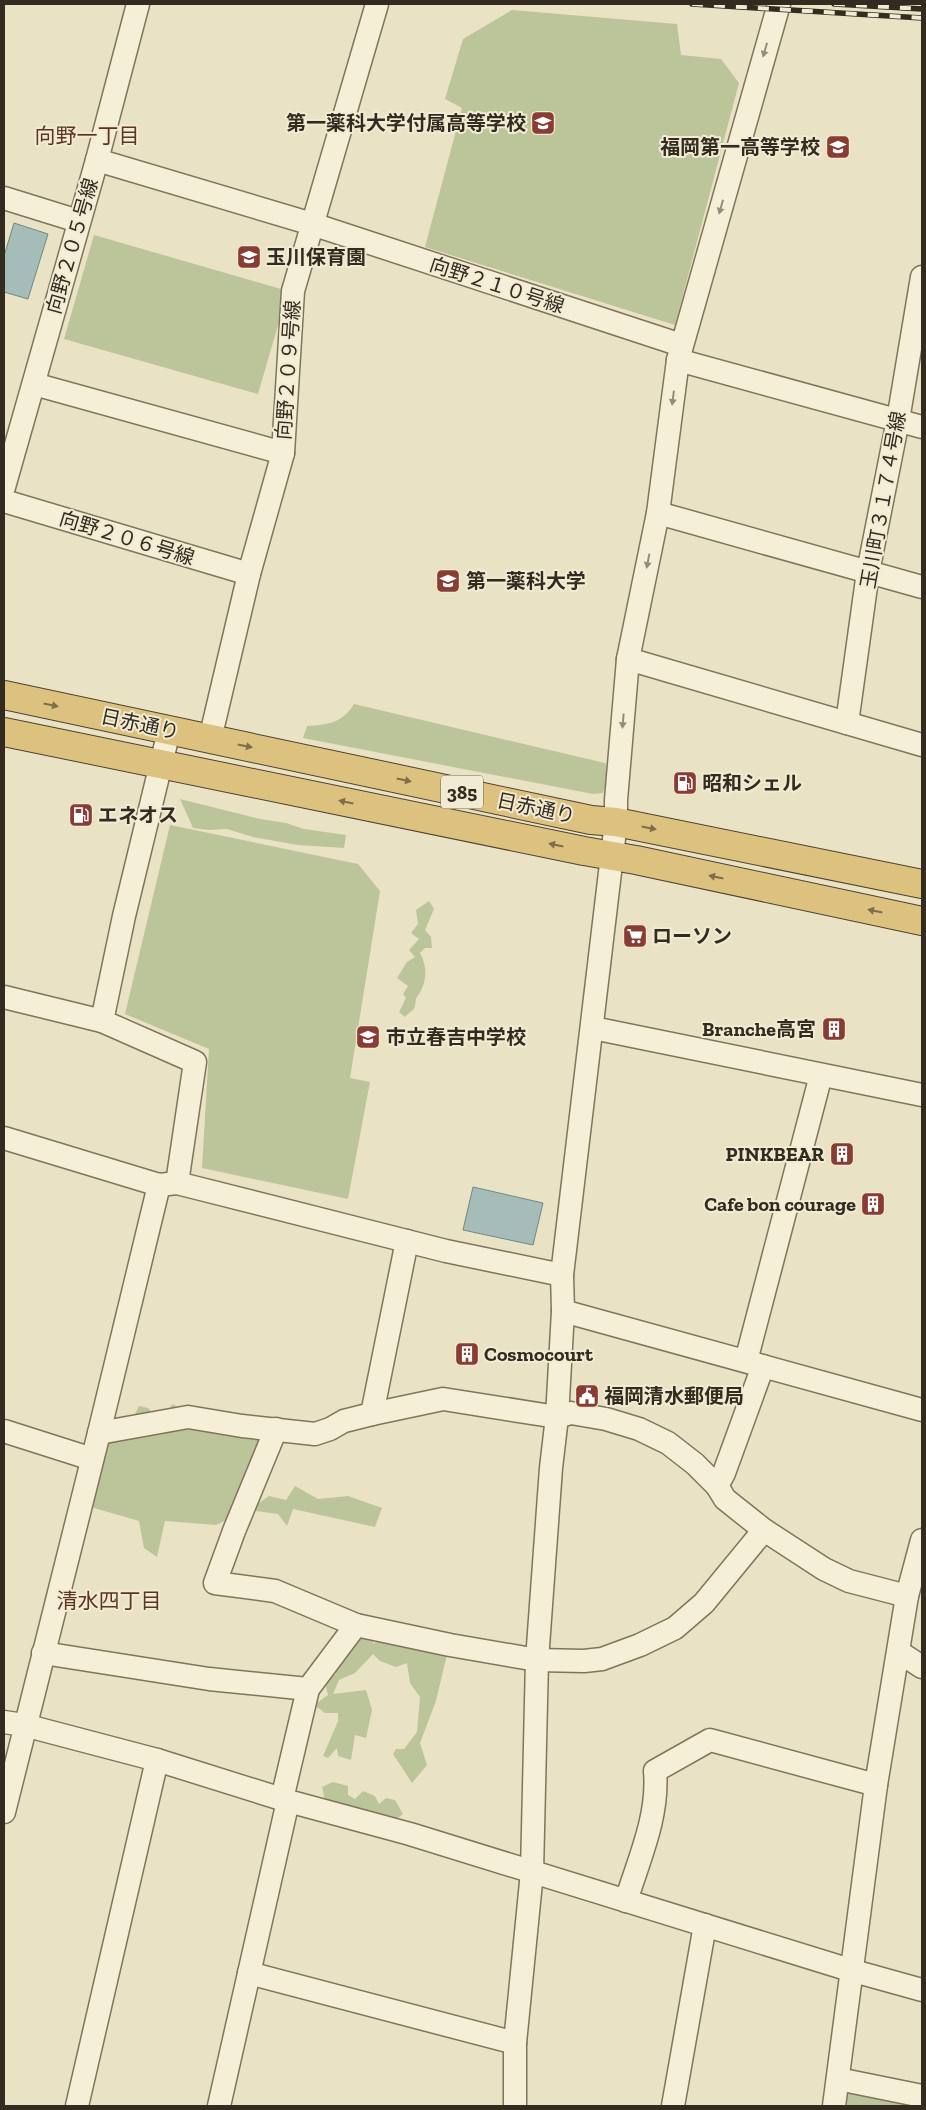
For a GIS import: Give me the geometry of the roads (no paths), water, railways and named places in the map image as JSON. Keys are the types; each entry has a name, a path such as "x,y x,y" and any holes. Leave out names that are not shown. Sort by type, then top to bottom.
{"highway":[{"name":"日赤通り","path":"4,695 591,820 616,822 922,884"},
{"name":"日赤通り","path":"4,732 636,860 922,921"}],"street":[{"name":"向野２０５号線","path":"4,487 78,221 97,160 138,4"},
{"name":"向野２０９号線","path":"210,739 250,574 283,452 293,291 377,4"},
{"path":"514,2106 515,2043 532,1872 537,1660 564,1311 562,1275 593,1028 616,822 616,800 628,659 658,513 680,353 779,4"},
{"name":"向野２１０号線","path":"97,160 312,224 680,353 922,427"},
{"path":"4,198 78,221"},
{"name":"玉川町３１７４号線","path":"847,723 868,572 898,420 922,277"},
{"path":"34,384 283,452"},
{"name":"向野２０６号線","path":"4,501 250,574"},
{"path":"658,513 922,587"},
{"path":"628,659 922,745"},
{"path":"102,1021 124,916 169,731"},
{"path":"4,996 102,1021 195,1062 168,1184 92,1459 42,1653 14,1724 4,1812"},
{"path":"593,1028 922,1095"},
{"path":"717,1486 724,1473 754,1363 821,1075"},
{"path":"4,1138 168,1184 407,1241 562,1275"},
{"path":"372,1414 407,1241"},
{"path":"564,1311 922,1410"},
{"path":"99,1433 188,1417 315,1434 330,1429 344,1421 443,1399 557,1417 571,1413 606,1419 639,1429 668,1443 695,1464 717,1486 725,1499 764,1530 824,1569 849,1581 908,1596"},
{"path":"276,1429 215,1583 275,1591 356,1625 450,1645 537,1660 584,1661 602,1659 640,1645 675,1628 704,1603 764,1530"},
{"path":"4,1430 92,1459"},
{"path":"834,2106 850,1970 876,1785 908,1596 922,1540"},
{"path":"219,2106 249,1973 308,1689 356,1625"},
{"path":"899,1652 922,1667"},
{"path":"42,1653 209,1679 308,1689"},
{"path":"14,1724 157,1760 285,1800 410,1834 850,1970 922,1990"},
{"path":"626,1901 654,1816 657,1788 655,1771 710,1740 876,1785"},
{"path":"78,2106 157,1760"},
{"path":"673,2106 705,1925"},
{"path":"249,1973 515,2043"},
{"path":"838,2079 922,2096"}],"water":[{"path":"14,223 48,234 28,299 4,292 4,256"},
{"path":"473,1187 543,1203 533,1245 463,1230"}],"railway":[{"path":"692,4 922,18"},
{"path":"834,4 922,9"}],"place":[{"name":"第一薬科大学付属高等学校","path":"543,123"},
{"name":"福岡第一高等学校","path":"838,147"},
{"name":"玉川保育園","path":"249,257"},
{"name":"第一薬科大学","path":"448,581"},
{"name":"昭和シェル","path":"685,783"},
{"name":"エネオス","path":"81,815"},
{"name":"ローソン","path":"635,936"},
{"name":"Branche高宮","path":"834,1029"},
{"name":"市立春吉中学校","path":"368,1037"},
{"name":"PINKBEAR","path":"842,1154"},
{"name":"Cafe bon courage","path":"873,1204"},
{"name":"Cosmocourt","path":"467,1354"},
{"name":"福岡清水郵便局","path":"587,1396"}],"district":[{"name":"向野一丁目","path":"87,136"},
{"name":"清水四丁目","path":"109,1601"}]}
